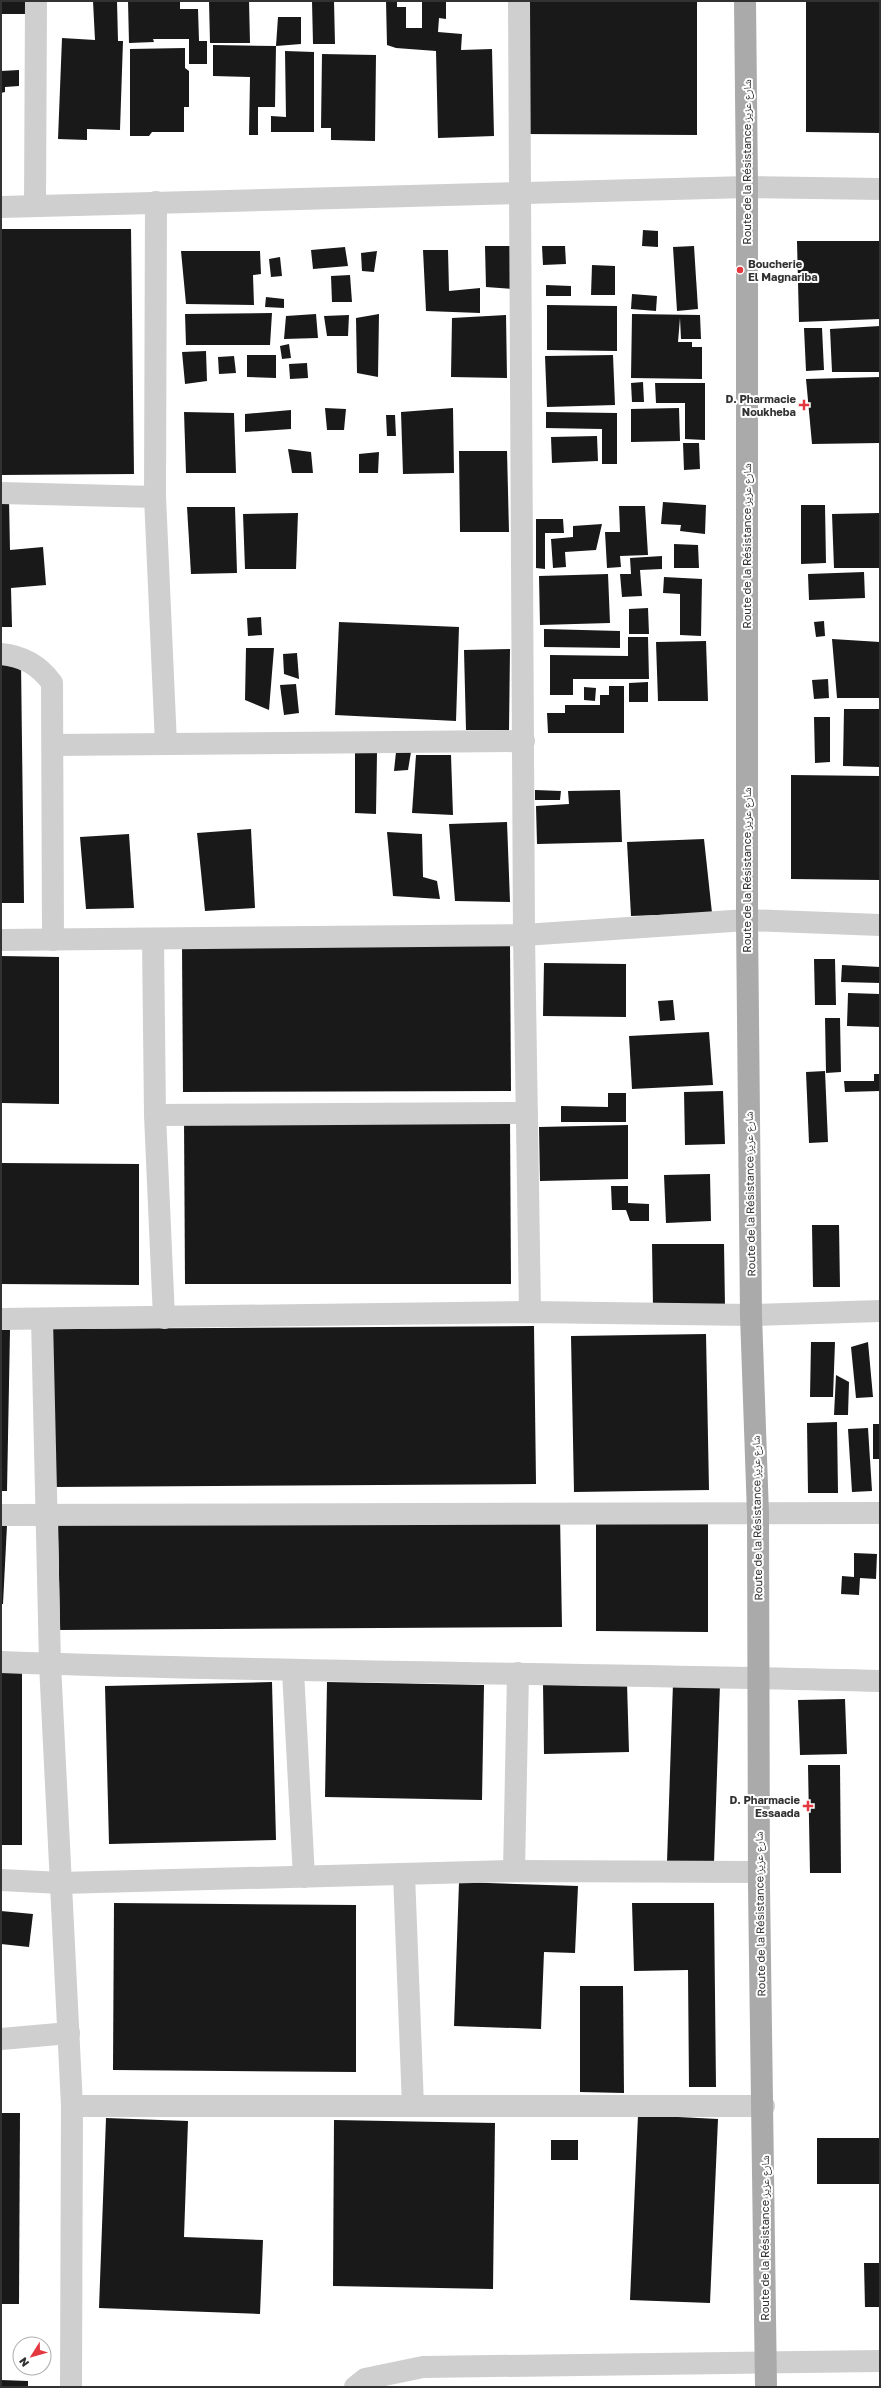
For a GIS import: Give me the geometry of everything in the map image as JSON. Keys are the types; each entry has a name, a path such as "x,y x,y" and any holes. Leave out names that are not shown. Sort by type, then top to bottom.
{"main road":[{"name":"Route de la Résistance شارع عزيز","path":"745,1 747,187 747,920 751,1314 758,1514 759,1872 764,2106 766,2387"}],"street":[{"path":"35,206 36,1"},
{"path":"519,1 522,192 524,935 530,1312"},
{"path":"1,207 747,187 880,189"},
{"path":"156,202 155,497 166,744"},
{"path":"1,493 155,497"},
{"path":"1,654 28,661 42,670 52,683 53,940"},
{"path":"53,744 524,740"},
{"path":"1,940 524,935 747,920 880,925"},
{"path":"153,939 155,1115 164,1318"},
{"path":"155,1115 527,1113"},
{"path":"1,1319 530,1312 751,1314 880,1311"},
{"path":"42,1319 50,1664 72,2106 71,2387"},
{"path":"1,1514 880,1513"},
{"path":"1,1662 293,1671 518,1673 880,1681"},
{"path":"293,1671 304,1877"},
{"path":"514,1871 518,1673"},
{"path":"1,1880 61,1883 514,1871 759,1872"},
{"path":"404,1874 414,2106"},
{"path":"1,2039 69,2033"},
{"path":"72,2106 764,2106"},
{"path":"355,2387 365,2379 423,2367 880,2361"}],"building":[{"path":"1,1 26,1 26,14 1,14"},
{"path":"93,1 117,1 118,41 123,41 120,130 87,129 87,140 58,139 62,38 95,40"},
{"path":"128,1 180,1 180,9 198,9 199,41 207,41 207,64 189,64 189,39 153,39 154,42 129,43"},
{"path":"209,1 249,1 250,43 210,43"},
{"path":"312,1 334,1 335,44 313,44"},
{"path":"386,1 397,1 397,7 406,7 406,28 422,28 422,1 446,1 446,19 439,18 438,32 462,34 461,50 492,49 494,136 438,138 436,51 396,48 387,45"},
{"path":"523,1 697,1 697,135 523,134"},
{"path":"806,1 880,1 880,133 806,132"},
{"path":"278,17 301,17 301,44 276,46"},
{"path":"213,45 276,46 275,107 258,107 258,135 249,135 250,77 213,76"},
{"path":"185,48 185,68 189,71 189,107 184,107 184,132 152,132 149,136 130,136 130,49"},
{"path":"285,51 314,52 314,132 271,132 271,116 286,117"},
{"path":"322,54 376,55 375,141 331,140 331,128 321,128"},
{"path":"19,70 19,86 5,87 5,92 1,93 1,71"},
{"path":"1,229 131,229 134,474 1,475"},
{"path":"643,230 658,231 658,247 642,246"},
{"path":"797,241 880,241 880,319 799,322"},
{"path":"485,246 510,246 512,289 486,287"},
{"path":"542,246 565,246 566,264 543,265"},
{"path":"694,246 698,309 677,311 673,247"},
{"path":"345,247 348,266 313,269 311,250"},
{"path":"423,250 448,250 449,291 480,288 480,313 426,311"},
{"path":"181,251 260,251 261,274 253,275 254,305 186,304"},
{"path":"377,251 374,272 362,271 361,253"},
{"path":"280,257 282,276 271,277 269,259"},
{"path":"592,265 615,266 615,295 591,295"},
{"path":"350,275 352,302 332,302 331,276"},
{"path":"546,285 571,286 571,296 546,296"},
{"path":"632,294 657,296 656,311 631,309"},
{"path":"266,297 284,299 284,308 265,307"},
{"path":"547,305 617,306 617,351 547,350"},
{"path":"272,313 270,345 186,345 185,314"},
{"path":"316,314 318,338 284,339 286,316"},
{"path":"379,314 378,377 357,373 356,318"},
{"path":"632,314 700,315 701,339 681,339 680,318 678,342 692,342 692,347 702,347 702,379 631,378"},
{"path":"349,315 348,336 327,336 324,316"},
{"path":"506,315 507,378 451,377 452,318"},
{"path":"880,326 880,372 832,372 830,329"},
{"path":"804,328 822,328 824,370 806,371"},
{"path":"289,344 291,358 282,359 280,346"},
{"path":"206,351 207,381 185,384 182,352"},
{"path":"247,355 276,355 276,378 247,377"},
{"path":"613,355 615,405 547,407 545,356"},
{"path":"234,356 236,373 219,374 218,357"},
{"path":"307,363 308,378 290,379 289,364"},
{"path":"880,377 880,443 812,444 806,379"},
{"path":"643,382 644,402 632,402 631,383"},
{"path":"655,383 705,383 705,440 685,439 685,403 656,403"},
{"path":"325,408 346,409 344,430 327,430"},
{"path":"453,408 454,473 403,474 401,412"},
{"path":"679,408 680,441 631,442 631,409"},
{"path":"291,410 291,429 245,432 245,414"},
{"path":"184,412 234,413 236,473 186,473"},
{"path":"546,412 617,413 617,464 602,464 602,429 546,428"},
{"path":"386,415 395,415 396,436 387,436"},
{"path":"597,436 598,461 552,463 551,437"},
{"path":"683,443 699,443 700,469 684,470"},
{"path":"288,449 311,452 313,473 292,473"},
{"path":"459,451 507,451 509,532 460,532"},
{"path":"379,452 378,473 359,473 359,454"},
{"path":"1,499 9,499 10,550 43,547 46,585 11,588 12,627 1,627"},
{"path":"663,502 706,505 705,534 680,531 681,525 661,524"},
{"path":"801,505 825,505 826,563 801,564"},
{"path":"619,506 645,506 648,555 620,556 621,567 607,568 605,532 620,532"},
{"path":"187,507 235,507 237,573 191,574"},
{"path":"298,513 296,569 245,569 243,514"},
{"path":"880,513 880,568 834,568 832,514"},
{"path":"536,519 563,519 564,533 545,533 545,569 536,568"},
{"path":"602,524 596,550 565,552 566,567 553,568 551,539 573,537 573,526"},
{"path":"674,544 698,545 699,568 674,568"},
{"path":"662,556 662,569 640,570 642,596 622,597 620,574 631,574 630,558"},
{"path":"864,572 865,598 809,600 808,574"},
{"path":"608,574 610,623 540,625 539,576"},
{"path":"664,577 702,579 701,636 680,635 680,594 663,593"},
{"path":"648,608 649,634 629,634 629,609"},
{"path":"261,617 262,635 248,636 247,618"},
{"path":"824,621 825,636 816,637 814,622"},
{"path":"339,622 459,627 456,721 335,715"},
{"path":"544,629 620,631 620,648 544,647"},
{"path":"628,637 648,637 649,679 573,679 573,695 550,695 550,655 628,656"},
{"path":"832,639 880,642 880,698 837,698"},
{"path":"706,641 708,701 658,701 656,642"},
{"path":"246,648 274,648 269,710 245,700"},
{"path":"510,649 509,730 466,730 464,650"},
{"path":"297,653 299,679 284,674 283,654"},
{"path":"1,663 21,663 24,903 1,903"},
{"path":"828,679 829,698 814,699 812,680"},
{"path":"648,682 648,702 629,702 629,683"},
{"path":"296,684 299,713 284,715 280,685"},
{"path":"609,686 624,686 624,733 548,733 547,713 565,713 565,705 600,705 600,695 609,695"},
{"path":"584,687 596,688 595,701 584,700"},
{"path":"844,709 880,709 880,767 843,766"},
{"path":"814,717 830,717 830,762 815,763"},
{"path":"355,752 377,753 376,814 355,813"},
{"path":"396,752 411,752 408,770 394,771"},
{"path":"416,755 451,755 453,815 412,813"},
{"path":"791,775 879,776 879,880 791,879"},
{"path":"535,790 561,791 560,800 535,800"},
{"path":"620,790 622,842 537,844 536,806 569,804 568,791"},
{"path":"507,822 510,902 455,901 449,824"},
{"path":"251,829 255,908 205,911 197,833"},
{"path":"387,832 422,834 423,877 437,881 440,899 393,896"},
{"path":"129,834 134,908 86,909 80,837"},
{"path":"704,839 712,913 631,916 627,842"},
{"path":"510,945 511,1091 183,1092 182,946"},
{"path":"1,956 59,957 59,1104 1,1103"},
{"path":"814,959 835,959 836,1005 815,1005"},
{"path":"544,963 626,964 626,1017 543,1016"},
{"path":"842,965 880,967 880,983 841,982"},
{"path":"848,993 880,994 880,1027 847,1026"},
{"path":"673,1000 675,1020 660,1021 658,1001"},
{"path":"825,1018 840,1018 841,1072 826,1073"},
{"path":"709,1032 713,1085 632,1089 629,1036"},
{"path":"825,1071 828,1142 809,1143 806,1072"},
{"path":"874,1074 880,1074 880,1091 845,1092 844,1081 874,1081"},
{"path":"723,1091 725,1144 685,1145 684,1092"},
{"path":"608,1093 626,1093 626,1122 561,1122 561,1106 608,1107"},
{"path":"184,1118 510,1118 511,1284 185,1284"},
{"path":"628,1125 628,1179 540,1181 539,1127"},
{"path":"1,1163 139,1164 139,1285 1,1284"},
{"path":"710,1174 711,1221 666,1223 664,1175"},
{"path":"611,1186 628,1186 628,1203 649,1204 649,1221 630,1221 626,1210 612,1210"},
{"path":"812,1225 839,1225 840,1287 813,1287"},
{"path":"652,1244 724,1244 725,1307 653,1308"},
{"path":"534,1326 536,1484 54,1487 52,1329"},
{"path":"1,1330 10,1330 7,1491 1,1491"},
{"path":"706,1334 709,1490 574,1492 571,1336"},
{"path":"811,1342 835,1342 833,1397 810,1397"},
{"path":"868,1342 873,1397 856,1398 851,1347"},
{"path":"836,1375 849,1382 848,1415 834,1415"},
{"path":"837,1422 838,1493 808,1493 807,1423"},
{"path":"873,1424 880,1424 880,1459 873,1459"},
{"path":"868,1428 872,1491 852,1492 848,1429"},
{"path":"560,1515 562,1627 60,1630 58,1518"},
{"path":"596,1517 708,1518 708,1632 596,1631"},
{"path":"1,1525 7,1525 3,1604 1,1604"},
{"path":"854,1553 877,1554 876,1579 860,1578 859,1595 841,1594 842,1576 854,1577"},
{"path":"1,1667 22,1667 22,1845 1,1845"},
{"path":"272,1682 276,1840 109,1844 105,1686"},
{"path":"327,1682 484,1685 482,1800 325,1797"},
{"path":"627,1683 629,1752 544,1754 543,1684"},
{"path":"673,1683 720,1684 714,1863 667,1862"},
{"path":"845,1699 847,1754 800,1755 798,1700"},
{"path":"808,1765 840,1765 841,1873 810,1873"},
{"path":"459,1882 578,1886 575,1953 544,1952 541,2029 454,2026"},
{"path":"114,1903 356,1905 356,2072 113,2070"},
{"path":"632,1903 714,1903 716,2087 689,2087 688,1970 634,1971"},
{"path":"1,1911 33,1914 29,1947 1,1944"},
{"path":"580,1986 623,1986 624,2093 580,2092"},
{"path":"1,2113 20,2113 19,2304 1,2304"},
{"path":"638,2115 718,2119 710,2303 630,2300"},
{"path":"106,2118 188,2121 184,2237 263,2240 260,2314 99,2308"},
{"path":"334,2120 495,2123 493,2289 333,2286"},
{"path":"817,2138 880,2138 880,2184 817,2184"},
{"path":"551,2140 578,2140 578,2160 551,2160"},
{"path":"864,2263 880,2263 880,2307 865,2307"},
{"path":"1,2380 28,2381 28,2387 1,2387"}],"place":[{"name":"Boucherie El Magnariba","path":"740,270"},
{"name":"D. Pharmacie Noukheba","path":"804,405"},
{"name":"D. Pharmacie Essaada","path":"808,1806"}]}
